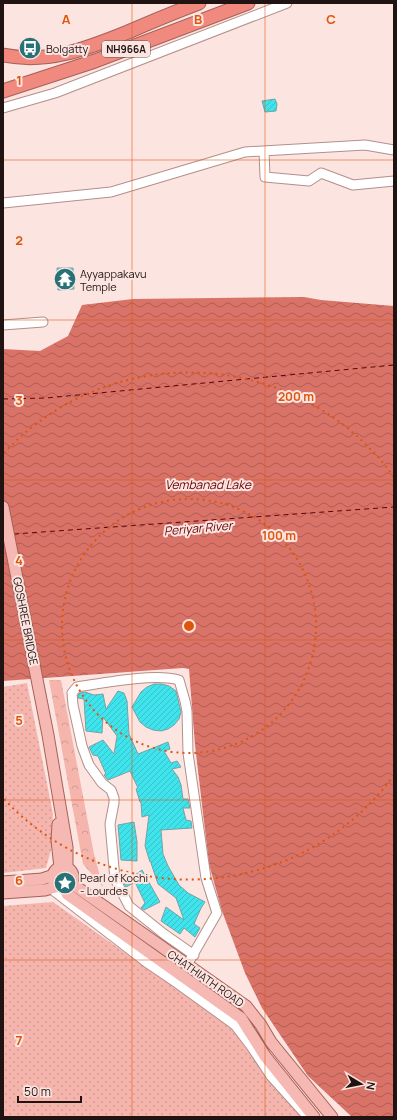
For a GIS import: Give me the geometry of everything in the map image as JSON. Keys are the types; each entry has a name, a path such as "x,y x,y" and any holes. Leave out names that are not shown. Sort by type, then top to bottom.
{"highway":[{"name":"NH966A","path":"3,55 31,58 54,56 90,47 199,3"},
{"name":"NH966A","path":"3,91 95,61 248,3"}],"main road":[{"name":"GOSHREE BRIDGE","path":"3,507 48,735 59,799 66,847 60,870"},
{"path":"3,882 42,879 60,870 71,870 73,874 73,879 62,888 3,893"},
{"path":"60,870 54,881 62,888"},
{"name":"CHATHIATH ROAD","path":"62,888 187,966 246,1006 261,1025 271,1042 332,1117"},
{"name":"CHATHIATH ROAD","path":"62,888 241,1018 265,1056 314,1117"}],"street":[{"path":"3,108 55,92 287,3"},
{"path":"3,203 111,192 245,152 365,145 394,150"},
{"path":"264,151 265,177 309,181 321,174 354,185 394,181"},
{"path":"3,325 43,322"},
{"path":"187,966 194,955 217,913 206,878 188,753 187,711 179,680 168,677 77,687 72,693 73,705 82,746 89,765 102,783 111,790 114,798 110,824 115,879 129,906 164,934 194,955"},
{"path":"62,888 146,962 235,1025 271,1076 308,1117"}],"green space":[{"path":"49,680 61,680 94,854 103,887 83,864"},
{"path":"27,683 53,814 51,850 46,868 3,873 3,687"},
{"path":"53,902 232,1028 269,1081 302,1117 3,1117 3,906"}],"water":[{"name":"Vembanad Lake","path":"304,297 321,300 394,306 394,1117 352,1117 308,1076 262,1008 245,973 222,911 209,864 195,745 189,669 183,668 3,681 3,349 40,351 68,336 82,305 133,299"}],"building":[{"path":"275,99 277,104 276,111 265,112 262,101"},
{"name":"Ayyappakavu Temple","path":"57,268 73,268 74,289 58,290"},
{"path":"154,684 169,686 176,691 181,712 179,719 174,725 161,731 146,727 140,722 132,707 141,692"},
{"path":"118,691 124,693 127,701 129,734 138,754 168,742 170,749 164,751 171,763 177,761 181,767 172,769 178,777 181,785 183,799 188,799 190,808 183,808 186,820 191,821 192,828 161,830 163,854 179,885 188,893 205,902 194,924 200,928 195,937 184,928 180,934 161,921 166,907 184,920 176,898 158,884 151,863 152,862 150,862 145,846 149,815 142,817 141,802 136,789 138,788 130,771 108,780 104,775 106,774 98,756 93,755 89,747 103,740 114,754 117,736 103,717 102,733 86,731 84,699 78,698 78,695 85,692 94,695 103,694 106,709"},
{"path":"134,822 137,842 137,861 121,860 118,825"},
{"path":"142,870 160,902 144,910 141,908 145,903 135,882 126,887 124,883"}],"ferry route":[{"path":"3,399 46,398 394,365"},
{"path":"14,534 394,507"}],"place":[{"name":"Bolgatty","path":"30,48"},
{"name":"Ayyappakavu Temple","path":"65,279"},
{"name":"Pearl of Kochi - Lourdes","path":"65,883"}],"water label":[{"name":"Periyar River","path":"198,528"}]}
